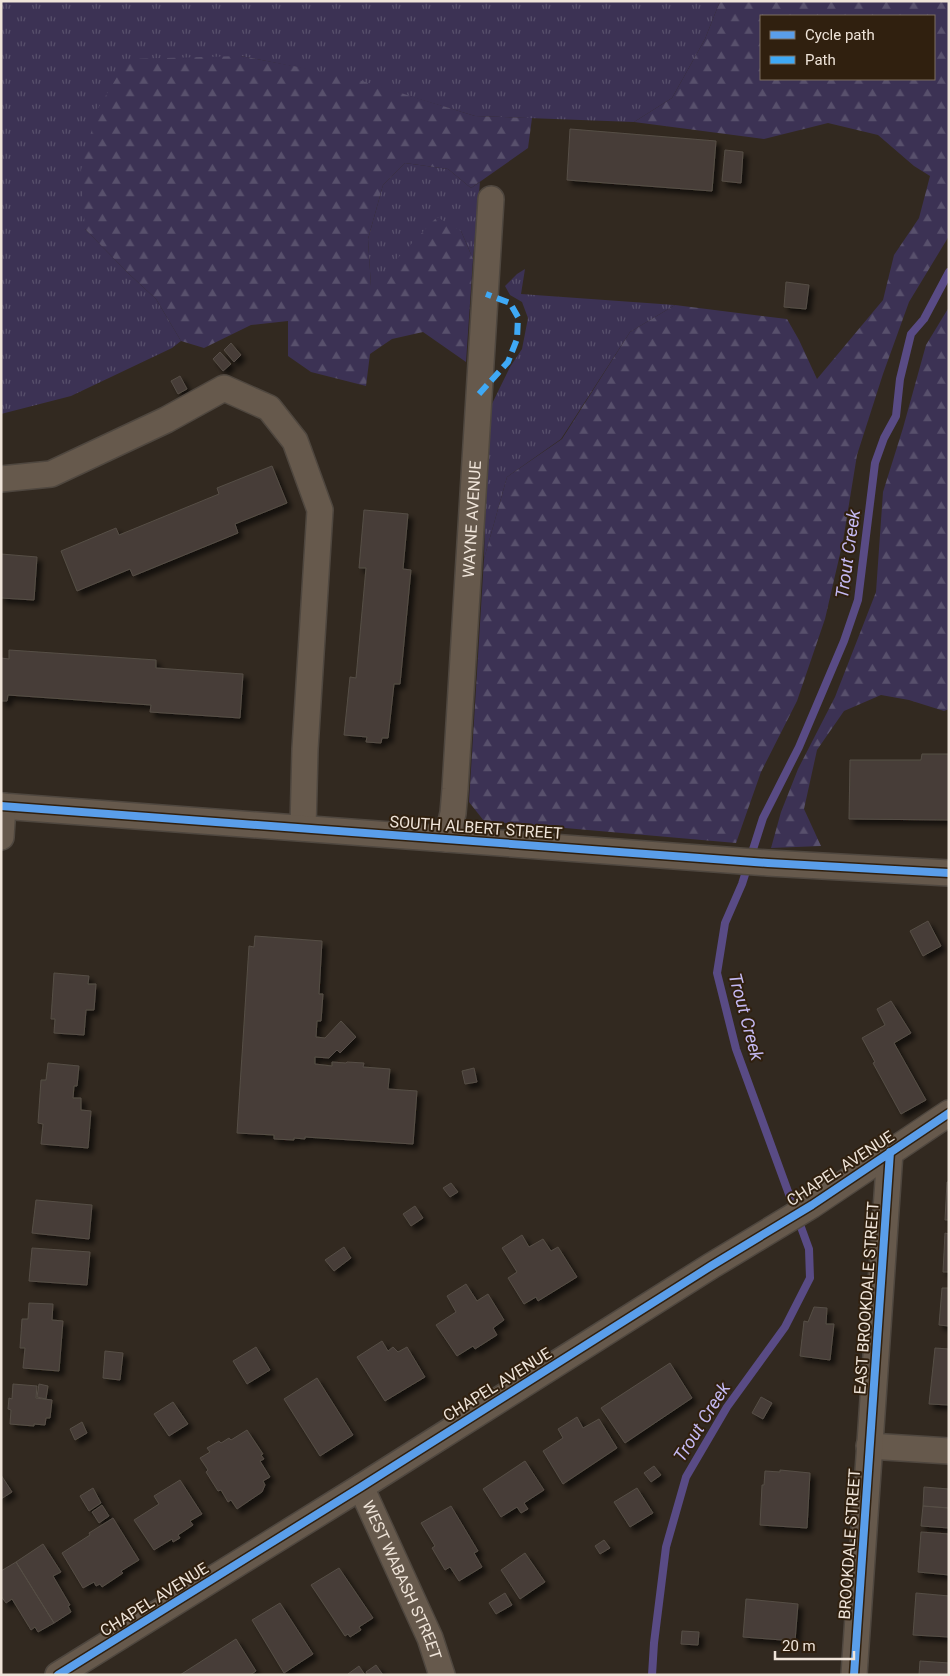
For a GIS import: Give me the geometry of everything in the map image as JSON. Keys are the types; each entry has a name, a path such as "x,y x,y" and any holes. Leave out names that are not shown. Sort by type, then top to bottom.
{"street":[{"name":"WAYNE AVENUE","path":"447,839 453,814 455,789 491,199"},
{"path":"1,479 50,474 166,420 224,388 269,408 295,440 320,510 302,828"},
{"name":"SOUTH ALBERT STREET","path":"2,806 768,864 949,873"},
{"path":"1,837 2,806"},
{"name":"CHAPEL AVENUE","path":"58,1675 788,1218 812,1205 949,1113"},
{"name":"EAST BROOKDALE STREET","path":"869,1446 890,1152"},
{"path":"869,1446 949,1451"},
{"name":"BROOKDALE STREET","path":"854,1675 869,1446"},
{"name":"WEST WABASH STREET","path":"361,1487 430,1638 442,1675"}],"green space":[{"path":"1,1 720,1 705,39 672,98 634,122 475,116 346,77 241,56 85,229 156,299 181,341 172,348 71,396 1,414"},
{"path":"720,1 949,1 949,236 909,302 883,374 857,455 843,541 825,619 797,701 761,772 736,843 484,821 469,802 484,559 507,477 562,439 630,332 675,305 787,319 817,379 883,300 894,255 919,218 930,176 914,166 878,135 828,123 764,139 634,122 672,98 705,39"},
{"path":"241,56 346,76 475,116 532,118 528,148 471,188 448,169 405,163 383,185 368,239 371,286 437,217 461,231 473,259 466,362 423,332 392,339 370,354 366,386 311,372 288,356 288,321 251,325 204,348 181,341 156,299 85,229 81,170 97,110 128,59"},
{"path":"405,163 448,169 471,188 480,182 473,259 461,231 371,287 368,239 383,185"},
{"path":"525,269 521,294 675,305 630,332 561,439 507,477 484,559 488,412 510,367 522,349 528,318 522,302 510,295 505,286"},
{"path":"949,307 949,709 944,711 909,700 881,695 844,711 817,750 804,809 821,846 771,848 781,812 798,769 835,697 876,592 883,492 926,345"}],"building":[{"path":"570,129 716,141 712,191 567,180"},
{"path":"725,150 743,152 741,183 722,181"},
{"path":"786,282 809,285 806,309 784,307"},
{"path":"231,343 241,355 234,362 224,350"},
{"path":"220,352 231,364 223,371 213,359"},
{"path":"180,376 187,389 178,394 171,381"},
{"path":"272,466 287,503 235,524 238,533 133,576 130,569 77,591 61,551 116,528 119,535 219,494 217,488"},
{"path":"364,510 408,514 403,569 411,570 400,684 394,684 388,738 382,738 381,743 366,742 367,737 344,735 350,677 356,678 366,568 359,568"},
{"path":"1,554 37,557 34,600 1,598"},
{"path":"9,650 156,660 156,668 243,674 240,718 150,712 151,705 8,695 7,701 1,701 1,658 9,659"},
{"path":"922,754 949,754 949,820 849,819 850,760 921,760"},
{"path":"928,921 941,946 923,956 910,931"},
{"path":"255,936 322,941 319,994 323,994 321,1021 317,1021 316,1037 325,1038 341,1021 356,1037 340,1053 337,1050 329,1058 315,1057 315,1064 332,1066 332,1062 364,1063 363,1067 390,1069 388,1089 417,1091 413,1144 305,1137 305,1139 294,1138 294,1140 274,1139 274,1135 237,1133 249,946 254,947"},
{"path":"54,973 89,976 88,984 96,984 94,1010 86,1010 84,1035 54,1033 55,1019 51,1019"},
{"path":"891,1001 911,1033 894,1043 926,1100 901,1114 873,1063 875,1062 862,1038 885,1025 877,1009"},
{"path":"48,1063 79,1066 77,1086 74,1086 73,1098 81,1098 81,1110 91,1111 88,1148 41,1144 43,1124 38,1123 41,1080 46,1080"},
{"path":"474,1068 477,1082 465,1084 462,1071"},
{"path":"947,1182 949,1182 949,1220 945,1220"},
{"path":"451,1183 458,1192 450,1197 443,1188"},
{"path":"36,1200 92,1205 89,1239 32,1233"},
{"path":"415,1206 423,1218 411,1226 403,1214"},
{"path":"945,1233 949,1234 949,1272 943,1272"},
{"path":"522,1235 529,1247 543,1239 551,1251 558,1247 577,1277 538,1301 536,1297 524,1304 508,1278 517,1272 502,1248"},
{"path":"344,1247 351,1258 334,1271 325,1260"},
{"path":"32,1248 90,1252 87,1285 29,1281"},
{"path":"466,1284 477,1301 488,1294 504,1320 493,1328 497,1335 475,1349 473,1346 457,1356 436,1325 456,1312 447,1296"},
{"path":"942,1288 949,1288 949,1326 939,1325"},
{"path":"29,1303 53,1304 52,1320 63,1321 59,1371 23,1368 25,1348 20,1348 22,1319 28,1319"},
{"path":"814,1307 827,1308 826,1324 834,1324 830,1360 800,1356 804,1321 808,1322"},
{"path":"382,1341 388,1351 393,1347 398,1352 407,1347 425,1377 385,1401 357,1357"},
{"path":"256,1347 270,1370 247,1384 233,1361"},
{"path":"935,1348 949,1349 949,1405 929,1404"},
{"path":"105,1351 123,1353 120,1380 103,1378"},
{"path":"670,1363 692,1398 625,1443 601,1408"},
{"path":"317,1378 353,1435 320,1456 284,1399"},
{"path":"13,1384 37,1386 36,1398 52,1400 50,1418 46,1418 45,1425 10,1424 11,1410 8,1409 9,1398 12,1399"},
{"path":"39,1384 48,1386 46,1399 37,1397"},
{"path":"761,1397 772,1403 763,1419 752,1413"},
{"path":"173,1402 188,1424 169,1436 154,1414"},
{"path":"577,1417 583,1428 599,1419 617,1448 563,1484 543,1451 563,1438 558,1429"},
{"path":"82,1422 87,1433 75,1440 70,1429"},
{"path":"247,1430 263,1454 261,1455 264,1459 260,1461 270,1477 263,1481 265,1485 262,1492 237,1509 231,1500 228,1502 221,1490 218,1491 200,1458 210,1452 207,1448 219,1441 221,1443 229,1438 231,1440"},
{"path":"525,1461 544,1490 524,1503 528,1509 521,1513 517,1507 501,1517 483,1489"},
{"path":"654,1466 661,1475 651,1482 644,1473"},
{"path":"780,1470 810,1473 807,1528 760,1525 762,1485 764,1485 765,1471 780,1472"},
{"path":"1,1475 12,1492 1,1499"},
{"path":"180,1480 202,1514 190,1521 193,1525 178,1535 180,1538 173,1542 172,1539 154,1550 134,1520 159,1504 154,1496"},
{"path":"924,1487 949,1489 949,1508 923,1506"},
{"path":"93,1488 101,1503 89,1511 80,1496"},
{"path":"637,1488 653,1513 630,1527 614,1502"},
{"path":"102,1505 109,1516 99,1523 92,1512"},
{"path":"451,1506 478,1551 474,1553 482,1567 459,1581 450,1567 445,1570 432,1548 435,1546 421,1523"},
{"path":"923,1506 949,1508 949,1528 921,1526"},
{"path":"113,1518 139,1560 121,1571 123,1573 102,1587 100,1584 96,1586 94,1582 83,1588 62,1553"},
{"path":"921,1532 949,1534 949,1575 918,1572"},
{"path":"604,1540 610,1548 600,1554 595,1546"},
{"path":"43,1544 61,1572 53,1576 70,1605 68,1606 71,1612 54,1623 16,1562"},
{"path":"525,1553 545,1582 520,1599 501,1570"},
{"path":"16,1562 54,1623 38,1632 35,1627 31,1630 12,1599 6,1603 1,1596 1,1571"},
{"path":"339,1568 373,1618 359,1627 361,1630 350,1637 348,1634 345,1636 311,1585"},
{"path":"505,1593 512,1605 496,1614 489,1603"},
{"path":"916,1593 949,1596 949,1637 913,1635"},
{"path":"746,1599 798,1604 795,1641 743,1637"},
{"path":"280,1603 313,1654 284,1673 252,1620"},
{"path":"682,1631 699,1632 698,1645 681,1644"},
{"path":"236,1639 256,1671 250,1675 180,1675"},
{"path":"920,1661 949,1663 949,1675 919,1675"},
{"path":"376,1665 383,1675 368,1675 366,1672"},
{"path":"359,1666 365,1675 348,1675 348,1674"}],"waterway":[{"name":"Trout Creek","path":"652,1675 666,1547 686,1477 727,1407 785,1327 810,1278 809,1249 736,1049 717,973 725,923 742,884 763,818 799,747 844,641 858,600 875,463 884,438 896,416 900,379 911,334 924,319 949,272"}],"marked path":[{"path":"479,394 508,362 517,339 518,317 510,303 486,294"}],"cycle path":[{"path":"1,806 768,863 949,873"},
{"path":"58,1675 361,1487 711,1266 812,1205 949,1113"},
{"path":"854,1675 890,1152"}]}
